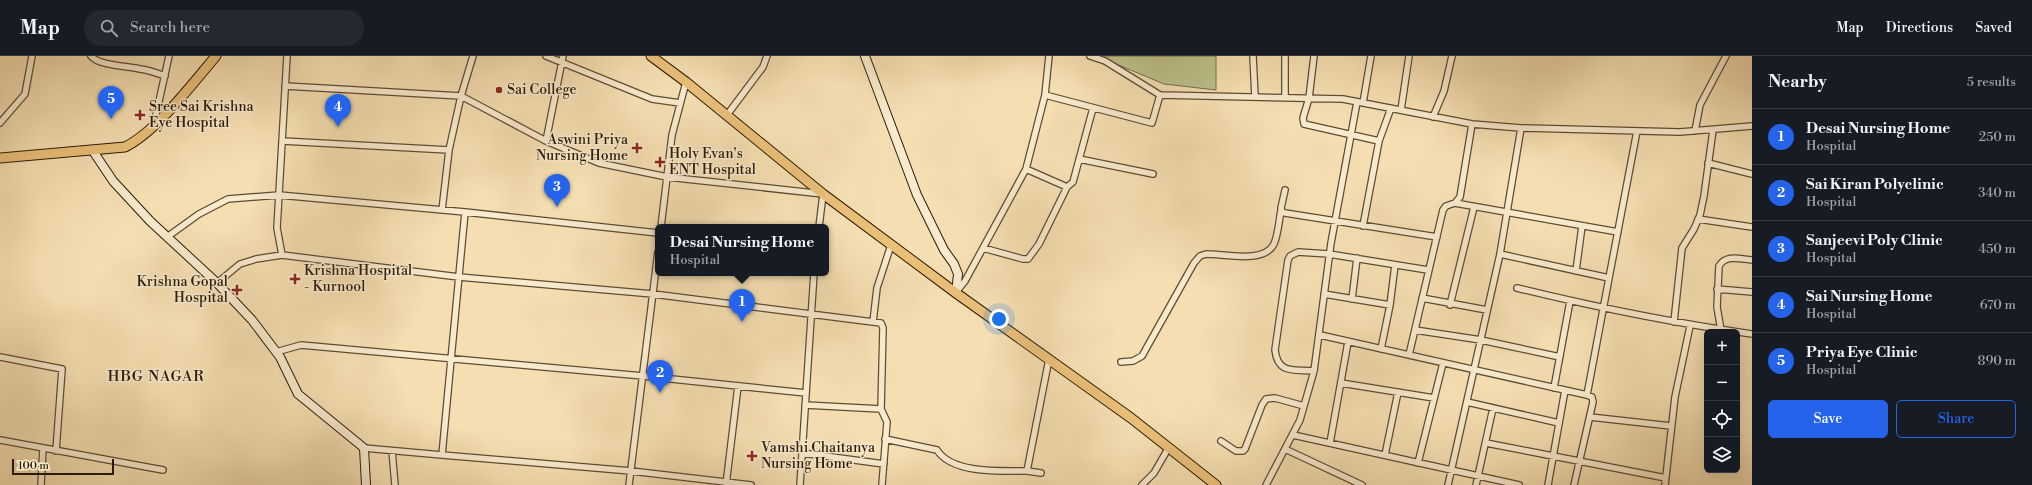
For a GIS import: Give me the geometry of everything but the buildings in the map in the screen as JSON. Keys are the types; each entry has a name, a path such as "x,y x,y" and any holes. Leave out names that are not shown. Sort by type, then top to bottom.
{"main road":[{"path":"0,158 124,148 134,142 175,103 216,56"},
{"path":"651,56 686,82 823,194 956,293 1132,418 1216,485"}],"street":[{"path":"0,123 24,94 32,56"},
{"path":"91,56 94,59 105,62 148,70 165,76"},
{"path":"154,124 169,56"},
{"path":"282,255 277,228 287,56"},
{"path":"442,210 449,150 461,96 473,56"},
{"path":"546,56 652,99 680,103"},
{"path":"546,142 563,56"},
{"path":"727,115 763,67 768,56"},
{"path":"865,56 917,195 944,250 954,264 958,274 956,293"},
{"path":"956,293 965,281 1026,169 1045,95 1050,56"},
{"path":"1090,56 1105,61 1160,94 1342,99 1472,124 1521,128 1695,131 1752,126"},
{"path":"1253,56 1255,97"},
{"path":"1285,56 1285,97"},
{"path":"1314,56 1309,98 1303,118 1304,124 1379,141"},
{"path":"1364,103 1371,56"},
{"path":"1401,110 1409,56"},
{"path":"1433,117 1444,91 1452,56"},
{"path":"1695,131 1700,106 1726,56"},
{"path":"661,224 672,135 686,82"},
{"path":"285,86 461,96 546,142 599,163 667,177 823,194 818,224"},
{"path":"1045,95 1152,123 1160,94"},
{"path":"1266,485 1300,420 1314,371 1320,336 1329,254 1357,102"},
{"path":"983,248 1023,260 1028,259 1039,244 1067,187 1073,182 1093,108"},
{"path":"1363,226 1379,141 1391,108"},
{"path":"1456,203 1460,197 1472,124"},
{"path":"1448,485 1500,254 1521,128"},
{"path":"1674,322 1682,248 1698,219 1704,196 1713,130"},
{"path":"1587,395 1637,131"},
{"path":"282,141 449,150"},
{"path":"93,151 113,181 168,237 217,283 252,320 276,352 298,394 364,448 631,471 751,485"},
{"path":"1079,159 1153,174"},
{"path":"1708,163 1752,174"},
{"path":"1026,169 1067,187"},
{"path":"1121,362 1134,361 1142,356 1194,263 1200,256 1206,254 1254,257 1263,254 1274,244 1284,190"},
{"path":"168,237 199,214 228,199 279,195 465,212 655,233"},
{"path":"1409,355 1428,270 1446,206 1456,203 1618,232"},
{"path":"1450,305 1474,207"},
{"path":"1281,210 1285,213 1437,237"},
{"path":"442,455 465,212"},
{"path":"1698,219 1752,227"},
{"path":"1576,271 1582,226"},
{"path":"873,322 877,288 891,245"},
{"path":"1314,371 1285,368 1279,365 1276,360 1275,350 1288,260 1290,256 1298,252 1329,254 1428,270"},
{"path":"1500,254 1609,278"},
{"path":"217,283 240,264 256,259 282,255 459,277 653,294 812,313 881,323 883,328 880,409 887,422 882,485"},
{"path":"1352,298 1357,258"},
{"path":"1721,329 1717,289 1719,266 1722,261 1729,258 1752,260"},
{"path":"1381,349 1390,305 1395,265"},
{"path":"629,485 655,276"},
{"path":"800,485 814,276"},
{"path":"1517,288 1603,308 1690,326 1713,329"},
{"path":"1717,289 1752,292"},
{"path":"1324,294 1390,305"},
{"path":"1422,298 1450,305 1487,310"},
{"path":"1554,388 1570,301"},
{"path":"1665,485 1675,398 1690,326"},
{"path":"1415,330 1481,340 1560,357"},
{"path":"1740,332 1752,334"},
{"path":"1320,336 1587,395 1593,399 1574,485"},
{"path":"1330,443 1348,342"},
{"path":"276,352 301,345 643,376 806,393"},
{"path":"0,357 62,369 56,451"},
{"path":"1027,471 1049,359"},
{"path":"1418,463 1443,363"},
{"path":"1341,383 1434,398"},
{"path":"727,483 738,386"},
{"path":"1548,485 1564,390"},
{"path":"1385,455 1398,392"},
{"path":"1221,441 1236,451 1243,451 1250,440 1262,405 1266,399 1275,398 1304,406"},
{"path":"1467,402 1559,423"},
{"path":"805,405 880,409"},
{"path":"1476,485 1493,408"},
{"path":"1590,417 1671,426"},
{"path":"1292,435 1519,485"},
{"path":"0,440 163,470"},
{"path":"886,440 937,450 941,457 950,463 992,471 1027,471 1042,473"},
{"path":"1486,443 1666,478"},
{"path":"41,485 43,448"},
{"path":"364,448 366,485"},
{"path":"1142,485 1154,473 1169,448"},
{"path":"1285,449 1362,485"},
{"path":"392,450 395,485"},
{"path":"802,453 884,464"}],"green space":[{"path":"1097,56 1216,56 1216,90 1164,84"}],"place":[{"name":"Sai College","path":"499,90"},
{"name":"Sree Sai Krishna Eye Hospital","path":"140,115"},
{"name":"Priya Eye Clinic","path":"111,119"},
{"name":"Sai Nursing Home","path":"338,127"},
{"name":"Aswini Priya Nursing Home","path":"637,148"},
{"name":"Holy Evan's ENT Hospital","path":"660,162"},
{"name":"Sanjeevi Poly Clinic","path":"557,207"},
{"name":"Krishna Hospital - Kurnool","path":"295,279"},
{"name":"Krishna Gopal Hospital","path":"237,290"},
{"name":"Desai Nursing Home","path":"742,322"},
{"name":"Sai Kiran Polyclinic","path":"660,393"},
{"name":"Vamshi Chaitanya Nursing Home","path":"752,456"}],"district":[{"name":"HBG NAGAR","path":"156,376"}]}
